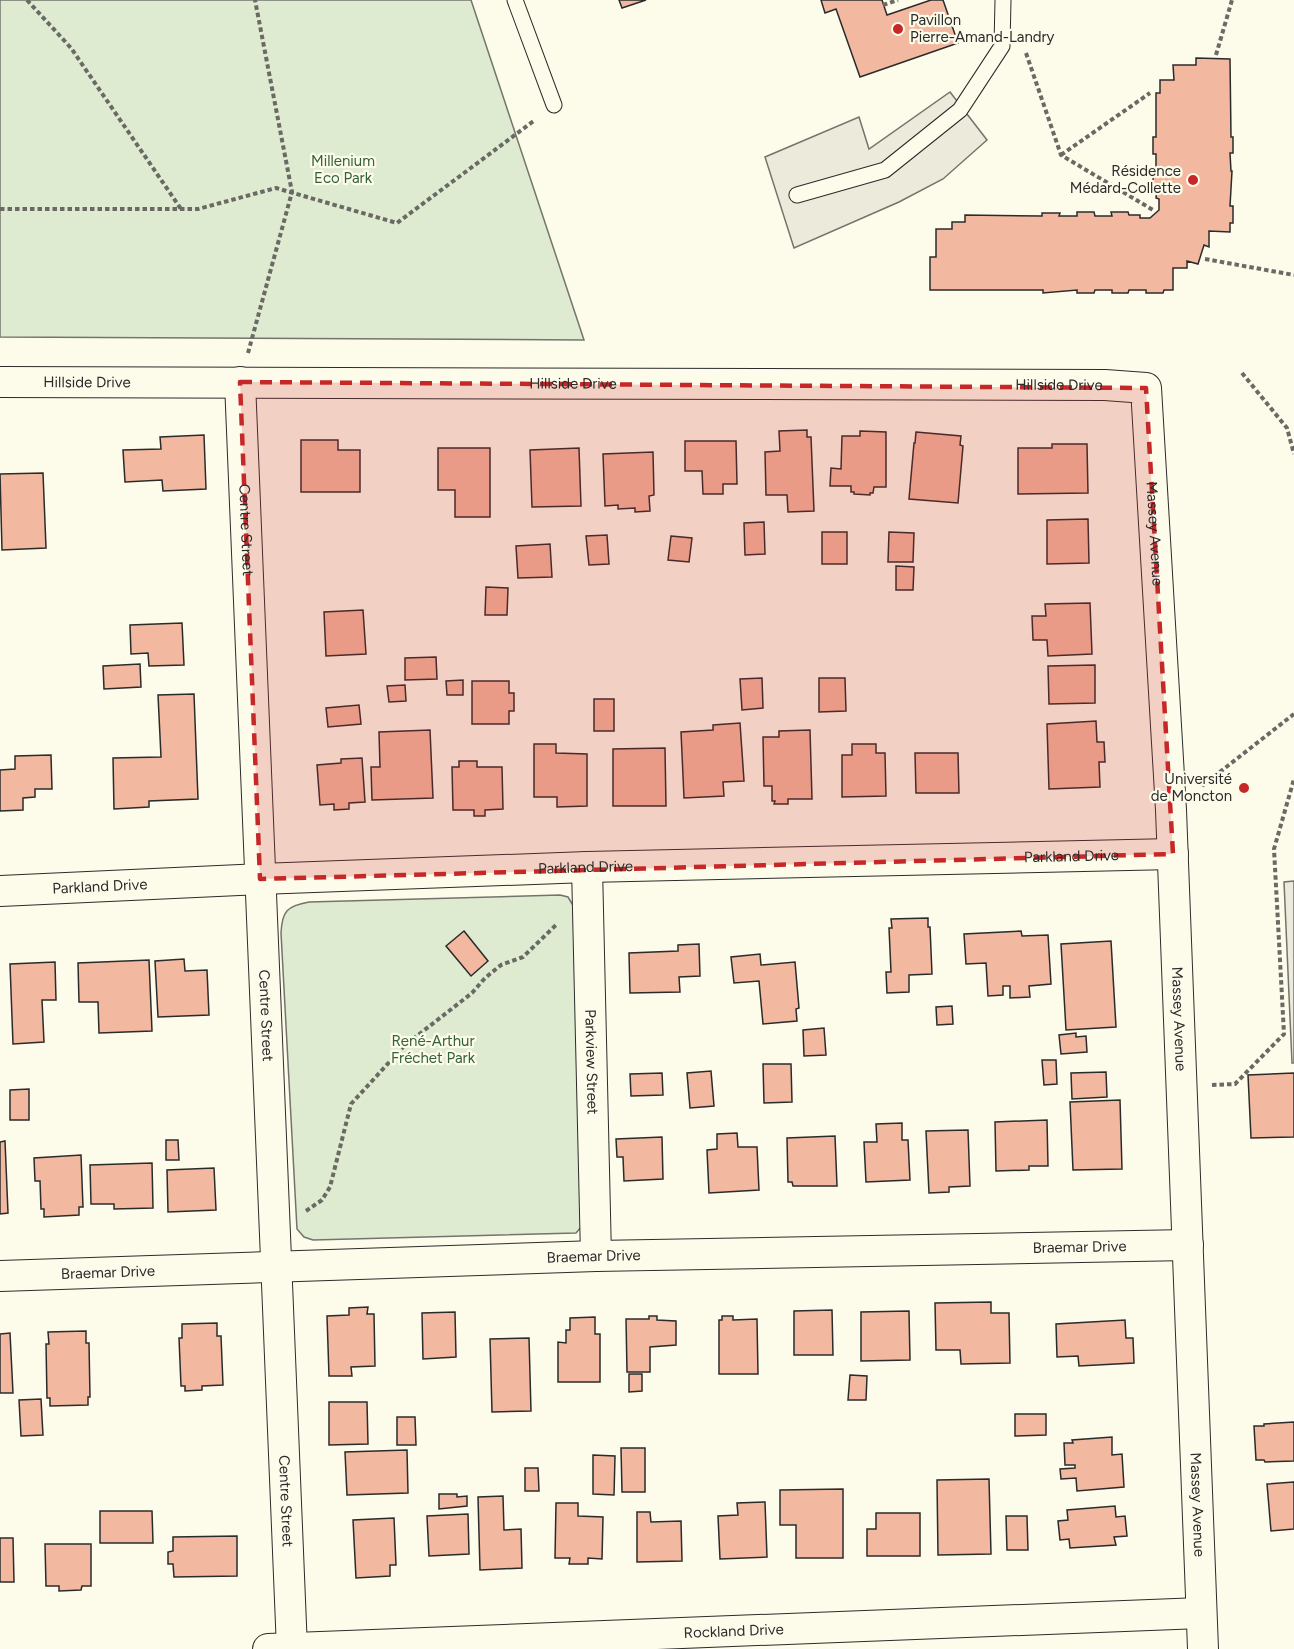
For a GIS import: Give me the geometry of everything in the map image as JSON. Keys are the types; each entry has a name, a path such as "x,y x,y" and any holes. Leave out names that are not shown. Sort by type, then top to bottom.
{"street":[{"name":"Hillside Drive","path":"0,382 1105,385 1146,388"},
{"name":"Centre Street","path":"240,382 292,1649"},
{"name":"Massey Avenue","path":"1146,388 1173,854 1203,1649"},
{"name":"Parkland Drive","path":"0,891 260,879 587,881 1173,854"},
{"name":"Parkview Street","path":"587,881 596,1256"},
{"name":"Braemar Drive","path":"0,1276 596,1256 1188,1245"},
{"name":"Rockland Drive","path":"268,1649 1201,1613"}],"lane":[{"path":"515,0 554,105"},
{"path":"797,195 885,170 960,110 1002,46 1003,0"}],"path":[{"path":"27,0 71,48 182,209"},
{"path":"240,382 292,192 255,0"},
{"path":"883,5 898,0"},
{"path":"1216,55 1232,0"},
{"path":"1024,44 1061,155 1153,210"},
{"path":"1061,155 1150,93"},
{"path":"0,209 198,210 276,188 398,223 554,105"},
{"path":"1205,259 1294,275"},
{"path":"1242,373 1287,428 1294,454"},
{"path":"1171,810 1294,714"},
{"path":"1182,1086 1235,1084 1284,1034 1274,849 1294,779"},
{"path":"274,1232 322,1200 330,1187 351,1104 404,1046 472,993 501,965 524,957 587,881"}],"highlighted area":[{"path":"240,382 1146,388 1173,854 260,879"}],"green space":[{"name":"Millenium Eco Park","path":"0,0 471,0 584,340 0,337"},
{"name":"René-Arthur Fréchet Park","path":"560,895 568,897 574,907 583,1225 576,1233 313,1240 304,1237 297,1229 281,933 284,915 295,905 309,902"}],"shaded area":[{"path":"950,92 987,140 943,179 899,202 794,248 765,157 859,117 869,149"},
{"path":"1294,881 1294,1063 1292,1063 1284,882"}],"building":[{"path":"619,0 646,0 622,8"},
{"name":"Pavillon Pierre-Amand-Landry","path":"821,0 882,0 887,15 931,0 943,0 958,43 860,77 836,9 825,13"},
{"name":"Résidence Médard-Collette","path":"1196,58 1230,59 1233,153 1230,153 1232,171 1230,206 1233,206 1233,223 1230,223 1230,232 1209,231 1209,247 1204,245 1198,264 1187,261 1187,268 1173,268 1173,290 1164,290 1163,293 1129,290 1128,293 1112,293 1112,290 1095,290 1094,293 1077,293 1077,290 1043,293 1043,290 930,290 930,257 936,257 936,229 952,229 952,222 965,222 965,215 1042,216 1042,213 1060,213 1059,216 1077,216 1077,212 1094,212 1095,216 1112,216 1111,212 1128,212 1129,215 1140,215 1140,218 1150,218 1159,210 1159,199 1156,198 1157,189 1153,189 1153,171 1156,171 1153,137 1156,137 1156,93 1160,93 1160,80 1174,80 1173,65 1196,65"},
{"path":"807,430 807,437 811,437 814,511 788,512 787,495 766,495 765,452 780,451 779,431"},
{"path":"860,431 886,432 886,487 874,487 870,495 854,494 851,492 851,486 830,486 831,468 841,469 842,436 860,436"},
{"path":"916,432 961,436 960,445 963,446 958,503 909,499"},
{"path":"204,435 206,489 163,491 162,480 125,482 123,450 161,449 160,437"},
{"path":"301,440 338,440 338,450 360,450 360,492 301,492"},
{"path":"685,441 736,441 737,484 723,484 723,494 703,494 702,471 685,471"},
{"path":"1052,444 1087,444 1088,493 1018,494 1018,448 1052,448"},
{"path":"438,448 490,448 490,517 455,517 455,490 438,490"},
{"path":"579,448 581,506 532,507 530,450"},
{"path":"653,452 654,495 649,496 650,511 635,512 635,508 618,509 618,505 605,506 603,454"},
{"path":"43,473 46,548 2,550 0,474"},
{"path":"1088,519 1089,563 1047,564 1047,520"},
{"path":"764,522 765,554 745,555 744,523"},
{"path":"822,532 847,532 847,564 822,564"},
{"path":"889,532 914,533 913,562 888,562"},
{"path":"607,535 609,564 589,565 586,536"},
{"path":"671,536 692,538 689,562 668,560"},
{"path":"550,544 552,577 518,578 516,546"},
{"path":"896,566 914,567 913,590 896,590"},
{"path":"486,587 508,588 507,615 485,615"},
{"path":"1090,603 1092,654 1048,656 1047,640 1033,640 1032,616 1046,616 1045,604"},
{"path":"363,610 366,654 326,656 324,612"},
{"path":"182,623 184,665 149,666 148,653 131,654 130,625"},
{"path":"436,657 437,679 405,680 405,658"},
{"path":"140,664 141,687 104,689 103,666"},
{"path":"1095,665 1095,703 1049,704 1048,666"},
{"path":"762,678 763,708 742,710 740,679"},
{"path":"819,678 845,678 846,711 819,712"},
{"path":"463,680 463,695 447,695 446,681"},
{"path":"472,681 509,681 509,693 514,693 514,711 509,711 509,724 472,724"},
{"path":"405,685 406,701 389,702 387,686"},
{"path":"194,694 198,799 149,801 149,807 114,809 113,758 161,757 158,695"},
{"path":"594,699 614,699 614,731 594,731"},
{"path":"359,705 361,724 328,727 326,708"},
{"path":"1096,721 1097,742 1104,742 1105,762 1099,762 1100,787 1049,789 1047,724"},
{"path":"740,723 744,781 723,782 724,796 684,798 681,732 713,730 713,725"},
{"path":"430,730 433,798 372,800 371,767 380,767 379,732"},
{"path":"810,730 812,799 788,799 788,804 774,804 772,786 764,786 763,737 779,737 779,731"},
{"path":"534,744 556,744 556,753 587,754 587,806 557,807 557,797 534,797"},
{"path":"852,744 876,744 876,753 885,753 886,796 842,797 842,755 852,755"},
{"path":"665,748 666,806 613,806 613,749"},
{"path":"915,753 958,753 959,793 916,793"},
{"path":"51,755 52,789 35,789 35,797 23,798 23,810 0,811 0,770 15,769 15,756"},
{"path":"362,758 365,802 349,803 349,809 334,810 334,804 320,805 317,765 341,763 341,759"},
{"path":"459,761 477,761 477,767 502,767 503,809 485,810 485,816 474,816 474,810 453,810 452,767 459,767"},
{"path":"928,918 932,974 909,975 909,992 887,993 886,972 891,972 889,928 892,928 891,919"},
{"path":"464,931 488,961 471,976 446,946"},
{"path":"1021,931 1022,936 1048,935 1051,984 1029,986 1030,997 1010,998 1010,986 1003,986 1003,995 988,996 986,963 966,964 964,934"},
{"path":"1111,941 1116,1027 1066,1030 1061,944"},
{"path":"699,944 700,976 679,977 680,992 630,993 629,953 678,951 678,945"},
{"path":"760,954 761,965 795,962 799,1008 796,1009 797,1021 763,1024 759,981 734,983 731,957"},
{"path":"184,959 185,971 207,970 209,1015 158,1017 155,961"},
{"path":"149,960 152,1031 99,1033 98,1002 79,1002 78,963"},
{"path":"55,962 56,1000 42,1000 44,1042 13,1044 10,964"},
{"path":"952,1006 953,1024 937,1025 936,1007"},
{"path":"824,1028 826,1055 804,1056 803,1030"},
{"path":"1076,1033 1076,1037 1086,1036 1087,1052 1061,1054 1059,1035"},
{"path":"1042,1060 1056,1060 1057,1084 1044,1085"},
{"path":"763,1064 791,1064 792,1102 764,1103"},
{"path":"711,1071 714,1106 690,1108 687,1073"},
{"path":"1106,1072 1107,1097 1072,1099 1071,1073"},
{"path":"662,1073 663,1095 631,1096 630,1074"},
{"path":"1294,1073 1294,1137 1251,1138 1248,1075"},
{"path":"29,1089 29,1120 10,1120 10,1090"},
{"path":"1120,1100 1122,1169 1073,1170 1070,1102"},
{"path":"1047,1120 1048,1166 1029,1166 1029,1170 996,1171 995,1122"},
{"path":"902,1123 902,1140 908,1140 910,1180 866,1182 864,1142 877,1142 876,1124"},
{"path":"968,1130 970,1186 949,1187 949,1192 929,1193 926,1131"},
{"path":"737,1133 738,1147 757,1147 759,1190 709,1193 707,1150 717,1149 717,1134"},
{"path":"835,1136 837,1186 793,1186 792,1182 788,1182 787,1138"},
{"path":"662,1137 663,1179 624,1181 623,1157 617,1157 616,1139"},
{"path":"166,1140 178,1140 179,1160 166,1160"},
{"path":"5,1141 8,1213 0,1214 0,1142"},
{"path":"81,1155 83,1207 79,1207 79,1215 44,1217 44,1209 41,1209 40,1181 35,1181 34,1158"},
{"path":"152,1163 153,1208 114,1209 114,1204 91,1204 90,1165"},
{"path":"214,1168 216,1210 168,1212 167,1170"},
{"path":"991,1302 991,1313 1009,1313 1010,1363 961,1364 960,1350 936,1350 935,1303"},
{"path":"368,1307 367,1314 374,1314 375,1366 351,1367 352,1376 329,1376 327,1316 349,1315 349,1308"},
{"path":"832,1310 833,1355 794,1355 794,1311"},
{"path":"909,1311 910,1360 861,1361 861,1312"},
{"path":"455,1312 456,1357 423,1359 422,1313"},
{"path":"649,1316 657,1316 657,1320 676,1321 676,1345 650,1347 650,1372 627,1372 626,1319 649,1319"},
{"path":"722,1316 733,1316 733,1320 757,1319 758,1374 719,1374 719,1320 722,1320"},
{"path":"595,1317 595,1334 600,1334 600,1382 558,1382 558,1342 566,1343 566,1330 570,1330 570,1318"},
{"path":"1125,1320 1126,1338 1133,1338 1134,1363 1079,1366 1078,1356 1057,1357 1056,1324"},
{"path":"217,1323 217,1336 221,1336 223,1385 202,1386 202,1390 185,1391 185,1386 181,1386 179,1338 182,1338 182,1324"},
{"path":"86,1331 86,1343 89,1343 90,1397 88,1397 88,1405 50,1406 50,1398 47,1398 46,1344 49,1344 48,1332"},
{"path":"10,1333 13,1393 0,1393 0,1334"},
{"path":"529,1338 531,1411 492,1412 490,1339"},
{"path":"629,1374 642,1374 642,1391 629,1392"},
{"path":"850,1375 867,1376 866,1400 848,1400"},
{"path":"41,1399 43,1435 21,1436 19,1400"},
{"path":"329,1402 367,1402 368,1444 329,1445"},
{"path":"1015,1414 1046,1414 1046,1435 1015,1436"},
{"path":"397,1417 415,1417 416,1445 397,1445"},
{"path":"1294,1422 1294,1461 1256,1460 1254,1426"},
{"path":"1112,1437 1112,1455 1122,1454 1124,1487 1077,1491 1076,1478 1061,1479 1060,1469 1075,1468 1075,1465 1065,1465 1064,1443 1073,1443 1072,1440"},
{"path":"621,1448 645,1448 645,1492 622,1492"},
{"path":"407,1450 408,1493 347,1495 345,1452"},
{"path":"593,1455 615,1456 614,1495 593,1494"},
{"path":"525,1468 538,1468 539,1491 525,1491"},
{"path":"989,1479 991,1554 938,1555 937,1480"},
{"path":"1294,1482 1294,1529 1271,1531 1267,1484"},
{"path":"843,1489 843,1558 796,1558 796,1525 780,1525 780,1490"},
{"path":"439,1494 467,1496 467,1506 439,1509"},
{"path":"503,1496 504,1530 521,1529 522,1568 480,1570 478,1497"},
{"path":"765,1502 767,1557 720,1559 718,1516 738,1515 737,1503"},
{"path":"556,1503 578,1503 578,1516 603,1517 602,1559 588,1558 588,1564 569,1564 570,1558 555,1558"},
{"path":"1115,1506 1116,1517 1125,1516 1127,1536 1114,1537 1116,1545 1070,1548 1069,1539 1060,1540 1058,1521 1068,1520 1067,1510"},
{"path":"100,1511 152,1511 153,1543 100,1543"},
{"path":"637,1512 650,1512 651,1522 681,1521 682,1561 637,1562"},
{"path":"876,1513 920,1513 920,1556 867,1556 867,1529 876,1529"},
{"path":"468,1514 469,1554 429,1556 427,1516"},
{"path":"1006,1516 1027,1516 1028,1550 1007,1550"},
{"path":"394,1518 396,1565 390,1565 390,1576 356,1578 353,1520"},
{"path":"237,1536 237,1576 174,1577 173,1564 168,1564 168,1552 173,1551 173,1537"},
{"path":"0,1538 13,1538 14,1582 0,1582"},
{"path":"45,1544 91,1544 91,1586 82,1586 81,1590 59,1591 59,1586 46,1586"}],"place":[{"name":"Pavillon Pierre-Amand-Landry","path":"898,29"},
{"name":"Résidence Médard-Collette","path":"1193,180"},
{"name":"Université de Moncton","path":"1244,788"}]}
